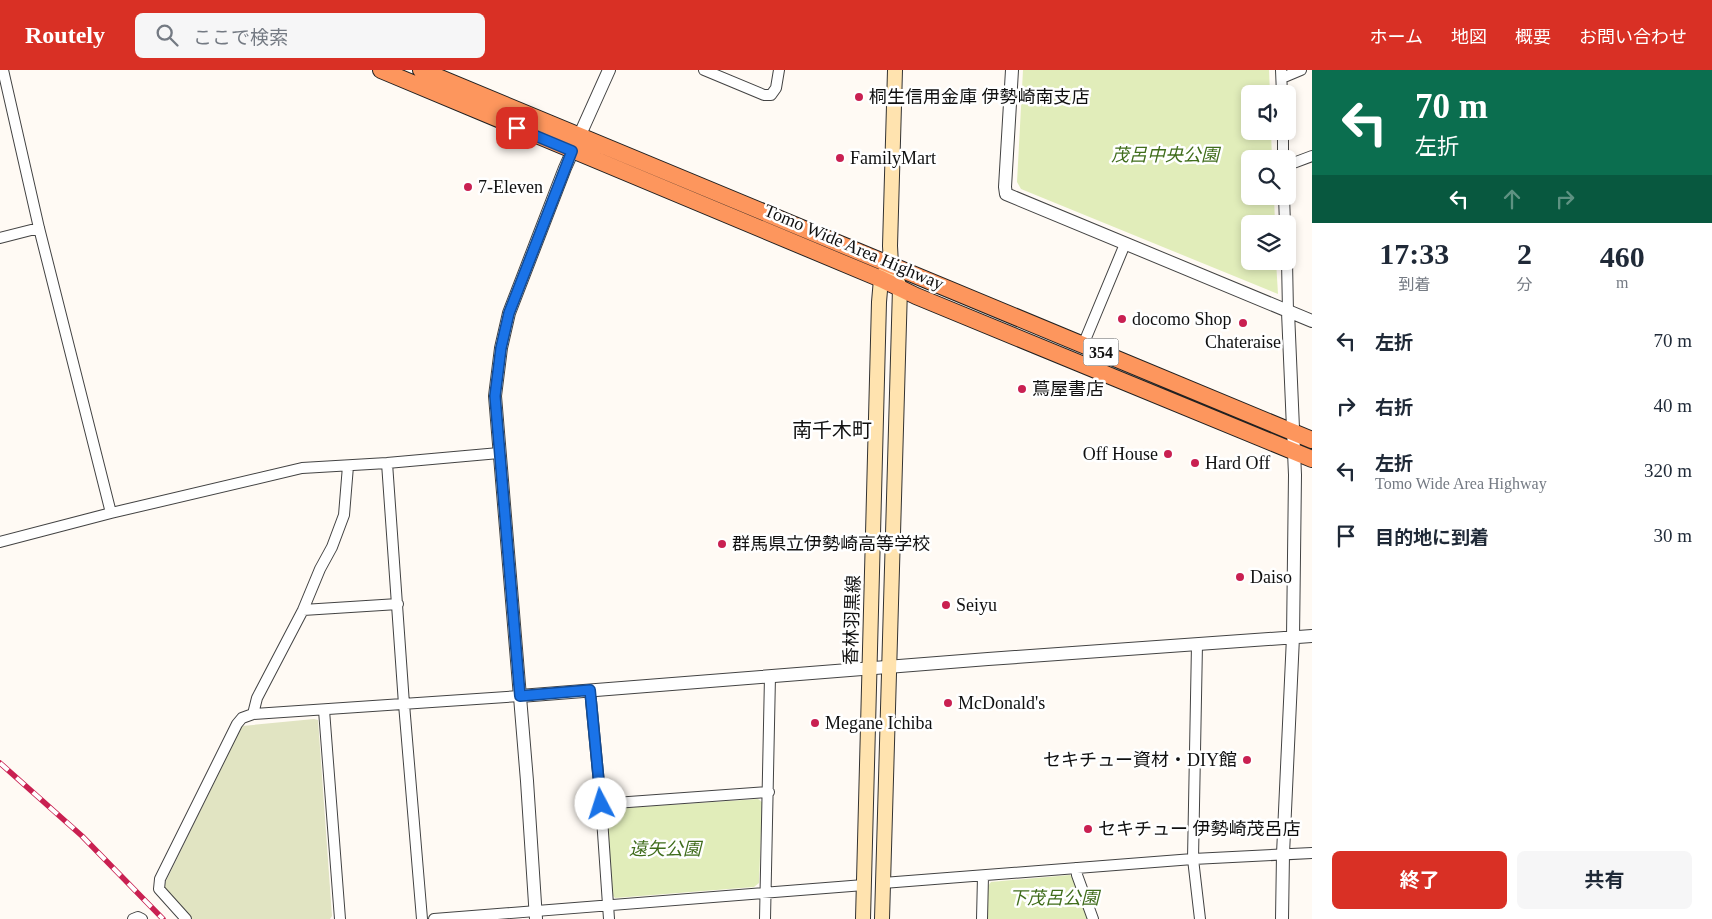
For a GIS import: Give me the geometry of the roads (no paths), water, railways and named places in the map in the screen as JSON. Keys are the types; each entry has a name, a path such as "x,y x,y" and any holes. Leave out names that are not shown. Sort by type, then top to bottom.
{"highway":[{"name":"Tomo Wide Area Highway","path":"381,70 1312,460"},
{"name":"Tomo Wide Area Highway","path":"421,70 1312,440"}],"main road":[{"name":"香林羽黒線","path":"882,919 900,288 891,264 895,70"},
{"name":"香林羽黒線","path":"863,919 879,316 882,279 891,264"}],"street":[{"path":"3,70 39,228 111,513"},
{"path":"536,915 495,396 501,348 509,313 572,151 609,70"},
{"path":"704,70 764,95 771,95 776,88 779,70"},
{"path":"1012,70 1004,187 1006,194 1312,321"},
{"path":"1282,74 1301,70"},
{"path":"1296,162 1312,156"},
{"path":"0,238 39,228"},
{"path":"1083,345 1125,244"},
{"path":"1282,919 1283,854 1293,636 1294,432 1287,270"},
{"path":"0,542 111,513 302,468 499,453"},
{"path":"387,463 422,919"},
{"path":"254,714 257,698 304,610 320,569 332,547 344,514 348,466"},
{"path":"304,610 398,604"},
{"path":"186,919 159,889 160,879 237,724 242,718 254,714 520,696 1312,636"},
{"path":"1197,644 1193,859 1200,919"},
{"path":"765,919 770,676"},
{"path":"590,690 601,804 609,919"},
{"path":"324,710 340,919"},
{"path":"601,804 769,792"},
{"path":"883,883 1193,859 1312,853"},
{"path":"1076,868 1092,919"},
{"path":"982,919 983,876"},
{"path":"434,919 536,915 608,905 864,885"},
{"path":"134,919 138,917 142,919"}],"railway":[{"path":"0,763 82,836 163,919"}],"place":[{"name":"桐生信用金庫 伊勢崎南支店","path":"859,97"},
{"name":"FamilyMart","path":"840,158"},
{"name":"7-Eleven","path":"468,187"},
{"name":"docomo Shop","path":"1122,319"},
{"name":"Chateraise","path":"1243,323"},
{"name":"蔦屋書店","path":"1022,389"},
{"name":"Off House","path":"1168,454"},
{"name":"Hard Off","path":"1195,463"},
{"name":"群馬県立伊勢崎高等学校","path":"722,544"},
{"name":"Daiso","path":"1240,577"},
{"name":"Seiyu","path":"946,605"},
{"name":"McDonald's","path":"948,703"},
{"name":"Megane Ichiba","path":"815,723"},
{"name":"セキチュー資材・DIY館","path":"1247,760"},
{"name":"セキチュー 伊勢崎茂呂店","path":"1088,829"}],"district":[{"name":"南千木町","path":"832,430"}],"park label":[{"name":"茂呂中央公園","path":"1165,155"},
{"name":"遠矢公園","path":"665,849"},
{"name":"下茂呂公園","path":"1054,898"}]}
